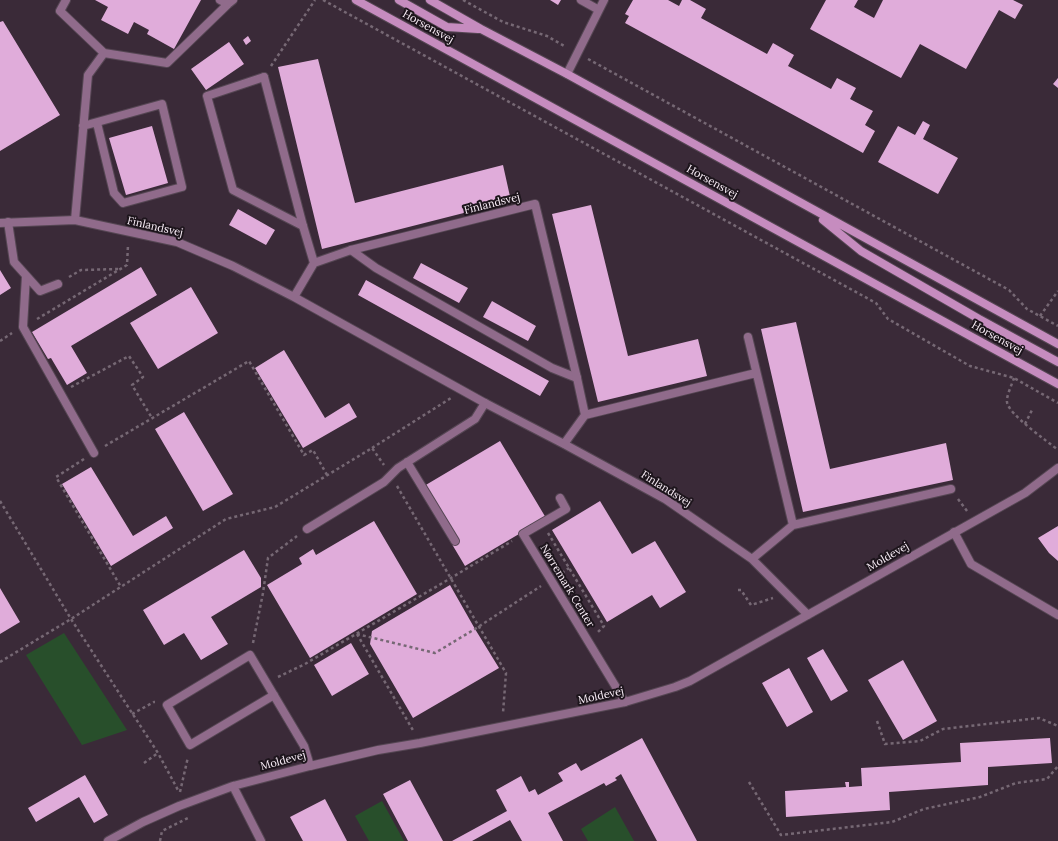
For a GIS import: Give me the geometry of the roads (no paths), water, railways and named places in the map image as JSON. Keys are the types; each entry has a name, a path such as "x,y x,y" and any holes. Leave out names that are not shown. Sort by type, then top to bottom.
{"main road":[{"name":"Horsensvej","path":"356,0 1058,384"},
{"path":"399,0 447,27 481,29"},
{"path":"430,0 1058,344"},
{"path":"807,207 861,251 979,319 1058,362"}],"street":[{"path":"66,0 60,11 104,53 167,63 227,1"},
{"path":"581,0 598,10"},
{"path":"567,74 604,0"},
{"path":"75,220 88,75 104,53"},
{"path":"294,297 314,263 264,77 207,96 233,190 303,226"},
{"path":"83,126 162,104 182,188 123,202 114,193 97,123"},
{"name":"Finlandsvej","path":"314,263 351,250 535,204 577,378 584,415"},
{"name":"Finlandsvej","path":"4,222 75,220 178,242 233,266 294,297 485,403 665,499 752,560 808,615"},
{"path":"4,222 14,262 26,276 40,292 58,284"},
{"path":"351,250 376,268 552,368 577,378"},
{"path":"26,276 23,327 94,453"},
{"path":"748,338 793,525"},
{"path":"564,444 584,415 756,373"},
{"path":"307,529 384,482 398,468 475,419 485,403"},
{"path":"407,462 455,541"},
{"name":"Moldevej","path":"108,841 143,822 179,806 233,786 378,750 625,702 675,687 690,681 1025,492 1058,468"},
{"path":"752,560 793,525 951,489"},
{"name":"Nørremark Center","path":"560,498 566,509 523,534 625,702"},
{"path":"954,532 971,564 1058,615"},
{"path":"274,695 190,745 167,705 250,654 304,746 310,766"},
{"path":"233,786 261,841"}]}
